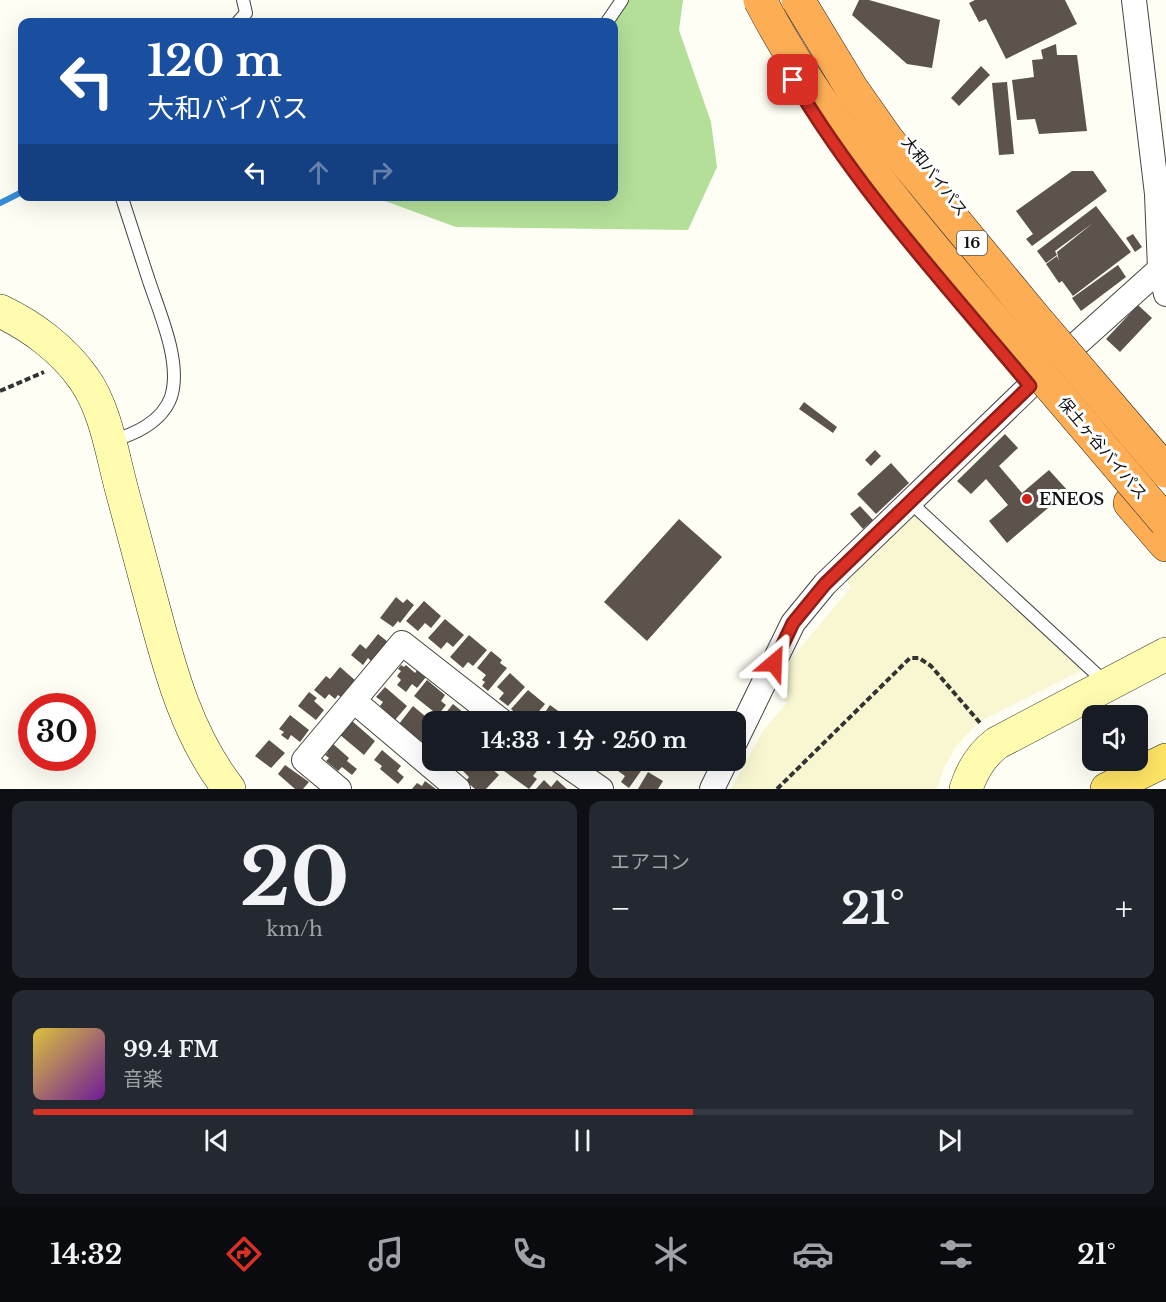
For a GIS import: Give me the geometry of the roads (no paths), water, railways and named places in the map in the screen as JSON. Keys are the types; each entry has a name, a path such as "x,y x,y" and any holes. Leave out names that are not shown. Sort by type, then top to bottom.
{"highway":[{"path":"745,0 814,116 892,223 1166,544"},
{"name":"保土ヶ谷バイパス","path":"760,0 824,107 860,158 965,286 1166,522"},
{"name":"保土ヶ谷バイパス","path":"798,0 852,89 887,139 1035,318 1166,471"},
{"name":"大和バイパス","path":"813,0 864,83 944,189 1166,451"}],"main road":[{"path":"1107,789 1166,760"}],"street":[{"path":"1134,0 1161,188 1160,269 1166,294"},
{"path":"746,719 793,623 825,584 1030,386 1160,269"},
{"path":"0,311 36,332 65,358 84,379 96,400 168,663 181,702 196,737 229,789"},
{"path":"339,789 304,760 402,643 489,711"},
{"path":"966,789 973,769 981,757 997,743 1166,654"},
{"path":"354,700 458,789"},
{"path":"575,771 601,789"},
{"path":"712,789 721,771"}],"lane":[{"path":"242,18 246,13 243,0"},
{"path":"610,18 622,0"},
{"path":"109,442 140,432 159,414 170,399 174,377 168,340 123,201"},
{"path":"910,502 1107,684"}],"waterway":[{"path":"0,203 18,194"}],"place":[{"name":"ENEOS","path":"1027,499"}]}
